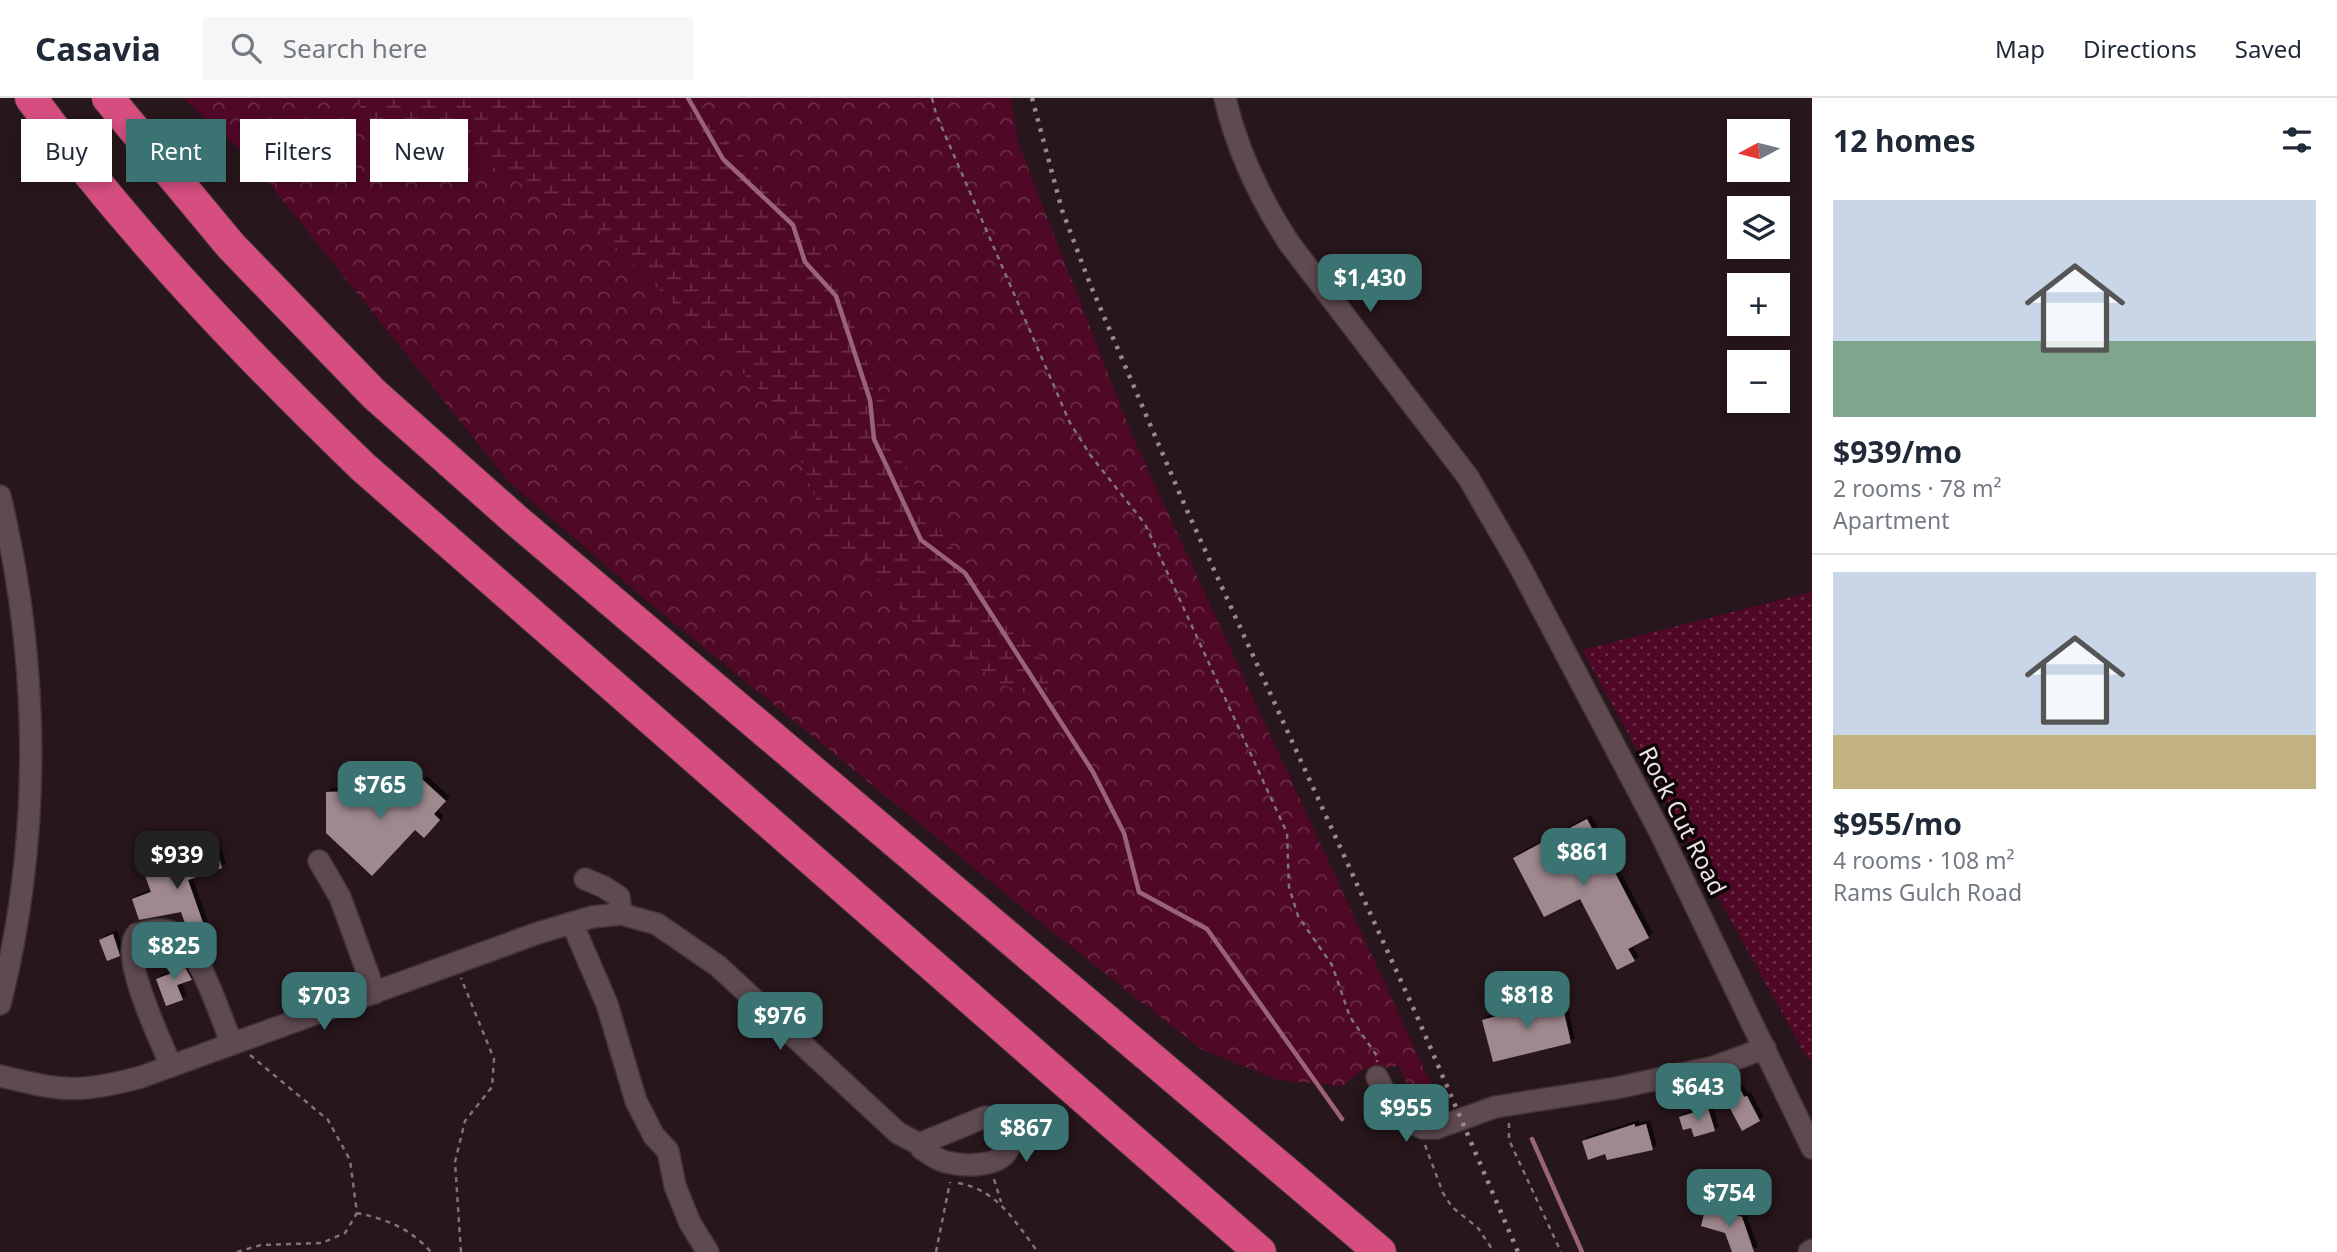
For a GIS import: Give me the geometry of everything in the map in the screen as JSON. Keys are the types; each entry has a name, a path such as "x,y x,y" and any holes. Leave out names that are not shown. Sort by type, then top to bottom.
{"highway":[{"path":"31,98 156,254 285,392 363,467 1260,1252"},
{"path":"108,98 231,246 374,394 517,521 1380,1252"}],"street":[{"name":"Rock Cut Road","path":"1225,98 1242,154 1264,205 1289,243 1468,477 1495,523 1661,834 1812,1148"},
{"path":"0,496 16,565 28,669 31,741 27,856 15,944 0,1004"},
{"path":"319,861 340,897 375,993"},
{"path":"584,879 619,897 621,914"},
{"path":"0,1076 58,1090 97,1089 171,1066 572,923 621,914 657,924 718,966 898,1133 921,1145 922,1149 948,1172 994,1161 1006,1155 1010,1146 1010,1134 1001,1120 985,1117 921,1145"},
{"path":"572,923 607,1004 636,1101 654,1136 668,1151 675,1186 690,1223 708,1252"},
{"path":"171,1066 133,968 131,950 137,934 166,929 182,938 236,1042"},
{"path":"1377,1077 1392,1107 1409,1122 1423,1128 1437,1129 1508,1105 1616,1088 1714,1067 1765,1048"}],"path":[{"path":"932,98 936,114 1070,423 1091,456 1145,524 1287,833 1289,887 1298,916 1332,965 1350,1017 1377,1056 1377,1077"},
{"path":"455,965 494,1059 492,1087 465,1121 455,1162 461,1252"},
{"path":"236,1042 328,1120 349,1160 357,1213 345,1233 322,1242 261,1245 237,1252"},
{"path":"1508,1105 1509,1140 1561,1252"},
{"path":"1409,1122 1430,1153 1448,1200 1478,1228 1493,1252"},
{"path":"994,1161 994,1176 1002,1207"},
{"path":"936,1252 948,1172 995,1197 1038,1252"},
{"path":"357,1213 387,1219 413,1232 431,1252"}],"green space":[{"path":"183,98 355,98 370,121 370,182 468,182 468,153 596,227 781,411 819,507 824,550 860,553 905,616 1033,696 1056,679 1007,611 945,539 898,455 894,418 874,382 837,279 796,202 713,129 701,98 1010,98 1019,145 1132,435 1431,1084 1435,1107 1408,1087 1399,1066 1361,1070 1343,1086 1278,1080 1201,1049 1046,927 646,600 507,480 268,182 356,182 356,119 240,119 240,150 226,137 226,119 206,119"},
{"path":"355,98 701,98 713,129 796,202 837,279 874,382 894,418 898,455 945,539 1007,611 1056,679 1033,696 1003,685 905,616 860,553 824,550 819,507 781,411 597,228 468,153 468,119 368,121"},
{"path":"1812,592 1812,1059 1808,1060 1582,650"}],"building":[{"path":"399,780 412,792 423,780 446,801 434,814 440,820 424,838 415,830 372,876 326,833 326,792 365,791 372,797 381,788 387,793"},
{"path":"1587,819 1649,938 1628,949 1635,961 1617,970 1580,899 1544,917 1513,858"},
{"path":"216,848 222,868 188,880 209,940 201,942 186,926 181,912 139,920 132,899 151,892 144,873"},
{"path":"113,934 120,956 107,961 99,940"},
{"path":"178,955 192,980 177,985 183,1000 166,1006 156,979 175,972 170,958"},
{"path":"1561,1000 1571,1043 1493,1062 1482,1020"},
{"path":"1740,1089 1744,1097 1747,1096 1760,1121 1742,1131 1724,1097"},
{"path":"1708,1108 1715,1131 1694,1137 1691,1128 1683,1130 1679,1117"},
{"path":"1635,1124 1635,1127 1646,1124 1653,1150 1607,1160 1605,1154 1588,1160 1582,1141"},
{"path":"1706,1206 1742,1217 1754,1252 1732,1252 1725,1233 1701,1226"}],"waterway":[{"path":"688,98 723,159 793,225 805,262 836,296 870,400 874,439 921,540 965,573 1093,772 1124,833 1139,892 1207,929 1342,1119"},
{"path":"1532,1139 1582,1252"}],"railway":[{"path":"1032,98 1062,210 1090,284 1185,506 1416,1014 1518,1252"}]}
